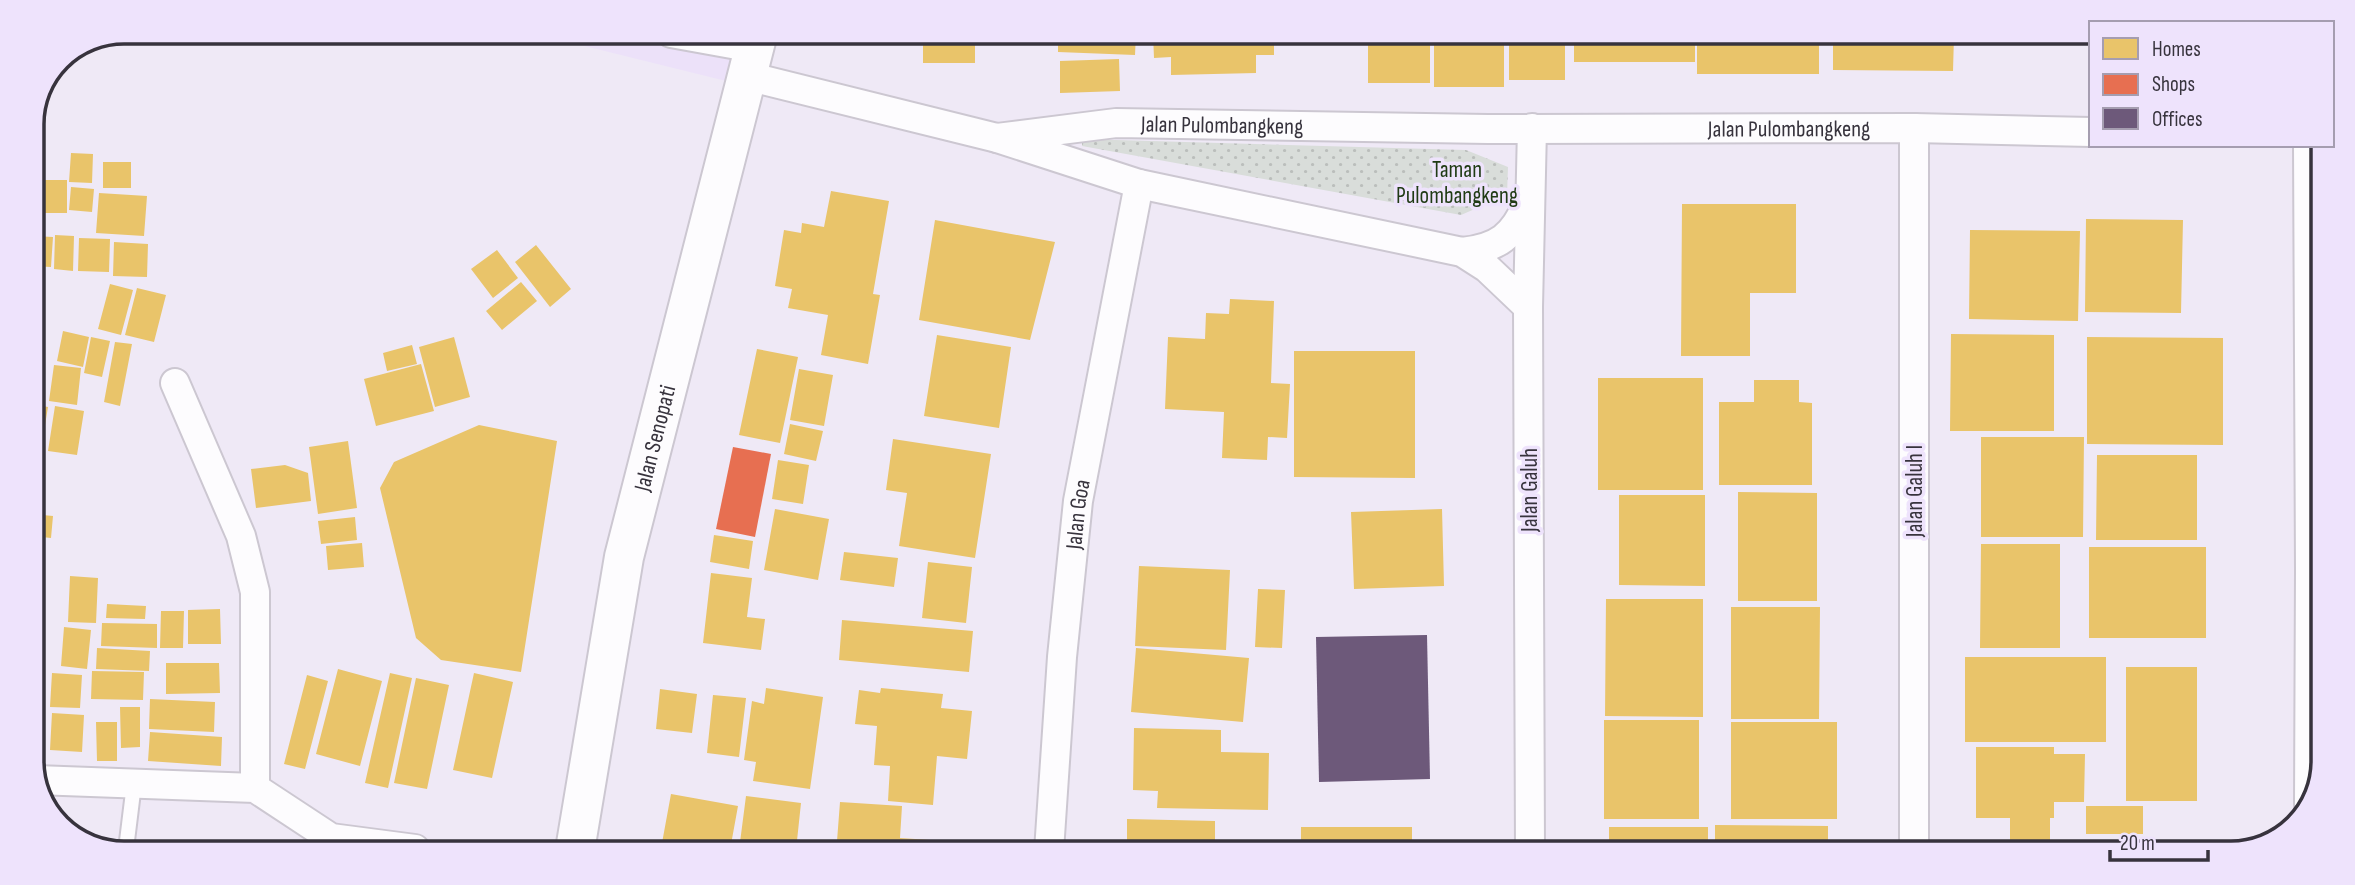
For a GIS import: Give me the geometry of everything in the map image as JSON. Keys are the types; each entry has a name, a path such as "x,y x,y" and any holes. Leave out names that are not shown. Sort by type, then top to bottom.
{"main road":[{"name":"Jalan Senopati","path":"577,841 624,557 753,52"}],"street":[{"name":"Jalan Pulombangkeng","path":"718,44 753,52 1062,161 1139,184 1462,252 1485,249 1505,238 1520,221 1530,201"},
{"name":"Jalan Pulombangkeng","path":"998,138 1116,123 1488,129 1914,128 2089,132"},
{"name":"Jalan Galuh","path":"1530,841 1528,307 1532,128"},
{"name":"Jalan Galuh I","path":"1914,128 1914,841"},
{"path":"1062,161 1059,137 1066,129"},
{"path":"1488,129 1508,143 1521,159 1530,201"},
{"path":"2308,147 2311,196"},
{"name":"Jalan Goa","path":"1050,841 1062,657 1078,501 1139,184"},
{"name":"Jalan Pulombangkeng","path":"1462,252 1487,268 1528,307"},
{"path":"175,383 241,536 255,592 255,788"},
{"path":"2310,778 2311,726"},
{"path":"46,780 255,788 331,838 354,841"}],"lane":[{"path":"127,841 134,784"}],"shaded area":[{"path":"576,44 736,44 726,81"}],"green space":[{"name":"Taman Pulombangkeng","path":"1082,139 1466,150 1508,167 1507,195 1461,215 1082,146"}],"building: Homes":[{"path":"923,44 975,44 975,63 923,63"},
{"path":"1058,44 1136,44 1135,55 1058,52"},
{"path":"1153,44 1274,44 1274,55 1256,55 1256,73 1171,75 1171,57 1154,58"},
{"path":"1368,44 1430,44 1430,83 1368,83"},
{"path":"1434,44 1504,44 1504,87 1434,87"},
{"path":"1509,44 1565,44 1565,80 1509,80"},
{"path":"1574,44 1695,44 1695,62 1574,62"},
{"path":"1697,44 1819,44 1819,74 1697,74"},
{"path":"1833,44 1954,44 1953,71 1833,70"},
{"path":"1119,59 1120,91 1060,93 1060,61"},
{"path":"71,153 93,154 92,183 69,182"},
{"path":"103,162 131,162 131,188 103,188"},
{"path":"44,180 67,180 67,213 44,213"},
{"path":"71,187 94,189 92,212 69,210"},
{"path":"831,191 889,201 873,294 880,295 868,364 821,355 828,315 788,308 792,289 775,286 784,230 801,233 802,223 824,227"},
{"path":"99,193 147,196 144,236 96,233"},
{"path":"1682,204 1796,204 1796,293 1750,293 1750,356 1681,356"},
{"path":"2086,219 2183,220 2181,313 2085,312"},
{"path":"935,220 1055,242 1030,340 919,320"},
{"path":"1970,230 2080,231 2078,321 1969,319"},
{"path":"55,235 74,236 73,271 54,269"},
{"path":"44,237 53,237 51,267 44,267"},
{"path":"79,238 110,239 109,272 78,271"},
{"path":"114,242 148,244 147,277 113,276"},
{"path":"536,245 571,289 550,307 515,262"},
{"path":"497,250 518,278 493,298 471,269"},
{"path":"521,282 537,301 502,330 486,311"},
{"path":"110,284 133,290 121,335 98,329"},
{"path":"137,288 166,295 154,342 125,335"},
{"path":"1230,299 1274,301 1271,383 1290,384 1287,438 1268,437 1267,460 1222,458 1224,412 1165,409 1168,337 1205,339 1206,313 1229,314"},
{"path":"63,331 89,337 83,367 57,361"},
{"path":"1951,334 2054,335 2054,431 1950,431"},
{"path":"937,335 1011,347 999,428 924,416"},
{"path":"91,337 110,341 102,377 84,373"},
{"path":"454,337 470,397 435,407 419,347"},
{"path":"2087,337 2223,338 2223,445 2087,444"},
{"path":"115,342 132,344 120,406 104,402"},
{"path":"412,345 417,364 387,371 383,353"},
{"path":"757,349 798,357 780,443 739,435"},
{"path":"1294,351 1415,351 1415,478 1294,477"},
{"path":"421,364 434,411 376,426 364,379"},
{"path":"54,365 81,368 77,405 49,401"},
{"path":"799,369 833,375 824,426 790,420"},
{"path":"1598,378 1703,378 1703,490 1598,490"},
{"path":"1754,380 1799,380 1799,402 1812,403 1812,485 1719,485 1719,402 1754,402"},
{"path":"44,406 48,407 44,431"},
{"path":"55,406 84,411 77,455 48,451"},
{"path":"790,424 823,431 816,461 784,454"},
{"path":"479,425 557,441 521,672 441,660 416,638 380,488 394,462"},
{"path":"1981,437 2084,437 2083,537 1981,537"},
{"path":"893,439 991,454 975,558 899,546 907,493 886,490"},
{"path":"348,441 357,508 318,514 309,447"},
{"path":"2097,455 2197,455 2197,540 2096,540"},
{"path":"778,460 809,465 803,504 772,499"},
{"path":"285,465 308,473 311,501 256,508 251,469"},
{"path":"1738,492 1817,493 1817,601 1738,601"},
{"path":"1619,495 1705,495 1705,586 1619,585"},
{"path":"775,509 829,519 818,580 764,570"},
{"path":"1442,509 1444,586 1354,589 1351,512"},
{"path":"44,515 53,516 51,538 44,537"},
{"path":"355,517 357,540 321,544 318,521"},
{"path":"714,535 753,541 749,569 710,562"},
{"path":"362,543 364,567 328,570 326,546"},
{"path":"1981,544 2060,544 2060,648 1980,648"},
{"path":"2089,547 2206,547 2206,638 2089,638"},
{"path":"844,552 898,558 894,587 840,580"},
{"path":"928,562 972,567 966,623 922,618"},
{"path":"1139,566 1230,570 1226,650 1135,646"},
{"path":"711,573 752,578 747,617 765,619 761,650 703,643"},
{"path":"70,576 98,578 96,623 68,622"},
{"path":"1258,589 1285,590 1282,648 1255,647"},
{"path":"1606,599 1703,599 1703,717 1605,716"},
{"path":"107,604 146,606 145,619 106,618"},
{"path":"1731,607 1820,607 1819,719 1731,719"},
{"path":"220,609 221,644 188,644 188,610"},
{"path":"161,611 184,611 183,648 160,648"},
{"path":"842,620 973,631 969,672 839,660"},
{"path":"102,623 157,624 157,648 101,646"},
{"path":"64,627 91,630 87,669 61,666"},
{"path":"97,648 150,651 149,671 96,669"},
{"path":"1136,648 1249,658 1243,722 1131,712"},
{"path":"1965,657 2106,657 2106,742 1965,742"},
{"path":"166,663 219,663 220,693 166,694"},
{"path":"2126,667 2197,667 2197,801 2126,801"},
{"path":"338,669 382,681 360,766 316,754"},
{"path":"92,671 144,672 143,700 91,699"},
{"path":"52,673 82,675 80,708 50,707"},
{"path":"390,673 412,678 388,788 365,783"},
{"path":"474,673 513,682 492,778 453,770"},
{"path":"307,675 328,681 305,769 284,764"},
{"path":"416,678 449,685 427,789 394,783"},
{"path":"766,688 823,697 810,789 753,781 756,762 744,760 752,701 764,704"},
{"path":"881,688 943,694 941,708 972,711 967,759 937,756 933,805 888,801 890,766 874,765 877,726 855,724 859,690 880,693"},
{"path":"660,689 697,694 692,733 656,729"},
{"path":"713,695 746,698 739,757 707,753"},
{"path":"150,699 215,702 214,732 149,729"},
{"path":"120,707 140,707 140,747 121,748"},
{"path":"52,713 84,715 82,752 50,750"},
{"path":"1604,720 1699,720 1699,819 1604,819"},
{"path":"96,722 117,722 117,761 97,761"},
{"path":"1731,722 1837,722 1837,819 1731,819"},
{"path":"1134,728 1221,730 1221,752 1269,753 1268,810 1157,808 1158,791 1133,790"},
{"path":"150,732 222,737 221,766 148,761"},
{"path":"1976,747 2054,747 2054,754 2085,754 2084,802 2054,802 2054,818 2050,818 2050,841 2010,841 2010,818 1976,818"},
{"path":"671,794 738,806 732,841 662,841"},
{"path":"746,796 801,803 797,841 740,841"},
{"path":"840,802 902,806 900,838 930,840 930,841 837,841"},
{"path":"2086,806 2143,806 2143,834 2086,834"},
{"path":"1127,819 1215,821 1215,841 1127,841"},
{"path":"1715,825 1828,826 1828,841 1715,841"},
{"path":"1301,827 1412,827 1412,841 1301,841"},
{"path":"1609,827 1708,827 1708,841 1609,841"}],"building: Shops":[{"path":"733,447 771,454 755,537 716,529"}],"building: Offices":[{"path":"1427,635 1430,779 1319,782 1316,637"}]}
